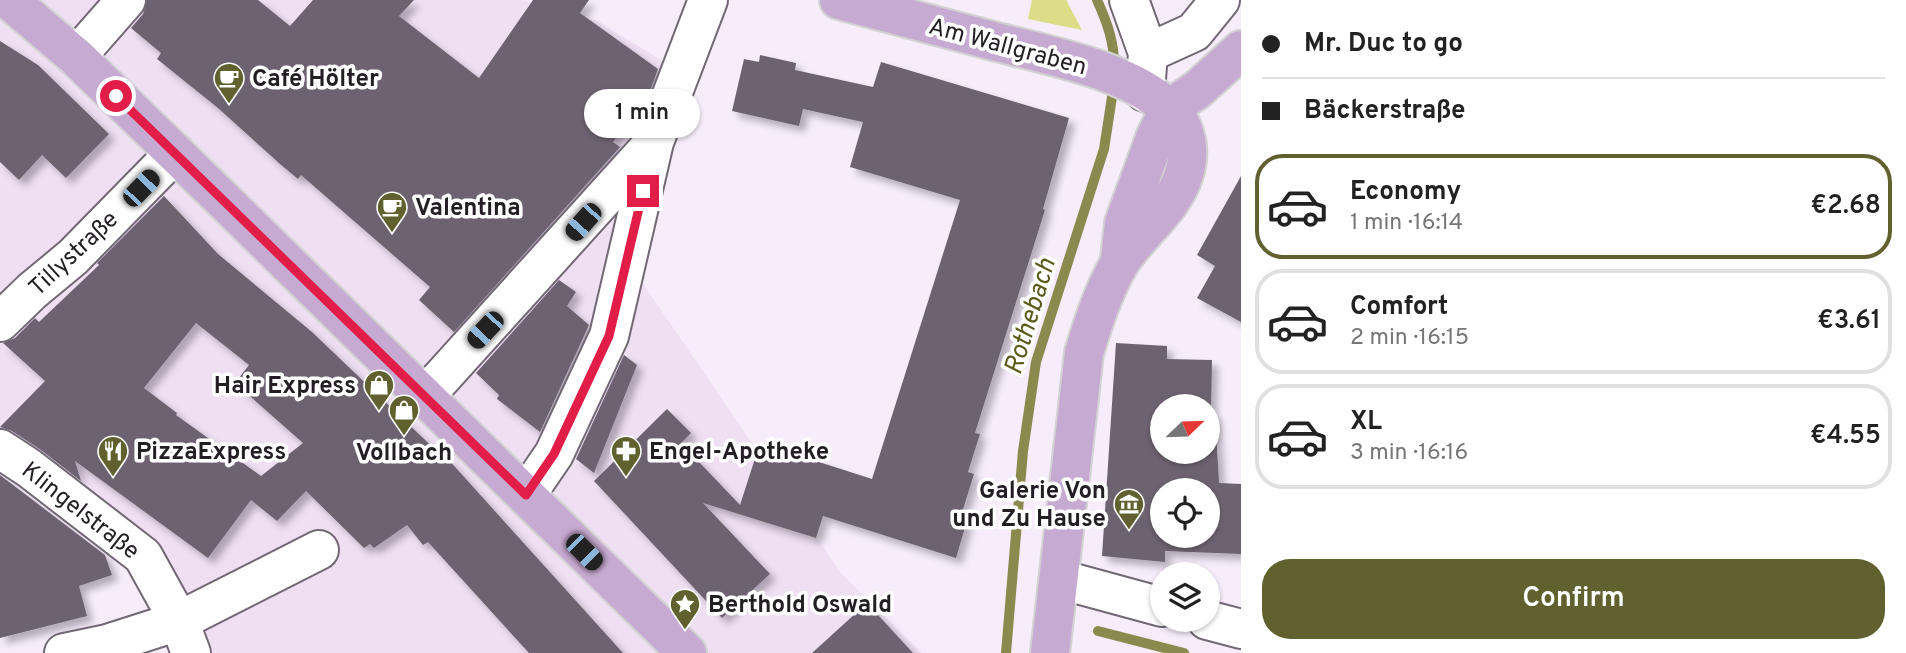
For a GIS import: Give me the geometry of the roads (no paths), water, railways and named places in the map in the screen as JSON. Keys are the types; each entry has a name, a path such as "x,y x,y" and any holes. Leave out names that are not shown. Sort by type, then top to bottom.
{"main road":[{"path":"9,0 76,57 687,653"},
{"name":"Am Wallgraben","path":"839,0 1146,83"},
{"path":"1050,653 1084,353 1101,301 1120,263 1124,223 1155,138 1146,83 1197,90 1241,50"}],"street":[{"path":"76,57 126,0"},
{"path":"526,495 554,454 609,336 654,142 708,0"},
{"path":"1129,0 1146,83"},
{"path":"1146,83 1220,0"},
{"path":"425,396 654,142"},
{"name":"Tillystraße","path":"0,322 32,291 74,257 175,153"},
{"name":"Klingelstraße","path":"0,449 29,468 143,556 185,637"},
{"path":"64,653 107,644 185,637 319,550"},
{"path":"1059,579 1150,604"},
{"path":"1220,623 1241,629"}],"waterway":[{"name":"Rothebach","path":"1097,0 1110,33 1114,68"},
{"name":"Rothebach","path":"1006,653 1023,451 1036,362 1104,149 1114,84"},
{"path":"1098,631 1184,653"}],"place":[{"name":"Café Hölter","path":"229,105"},
{"name":"Valentina","path":"392,234"},
{"name":"Hair Express","path":"379,412"},
{"name":"Vollbach","path":"404,437"},
{"name":"PizzaExpress","path":"113,478"},
{"name":"Engel-Apotheke","path":"626,478"},
{"name":"Galerie Von und Zu Hause","path":"1129,531"},
{"name":"Berthold Oswald","path":"685,631"}]}
